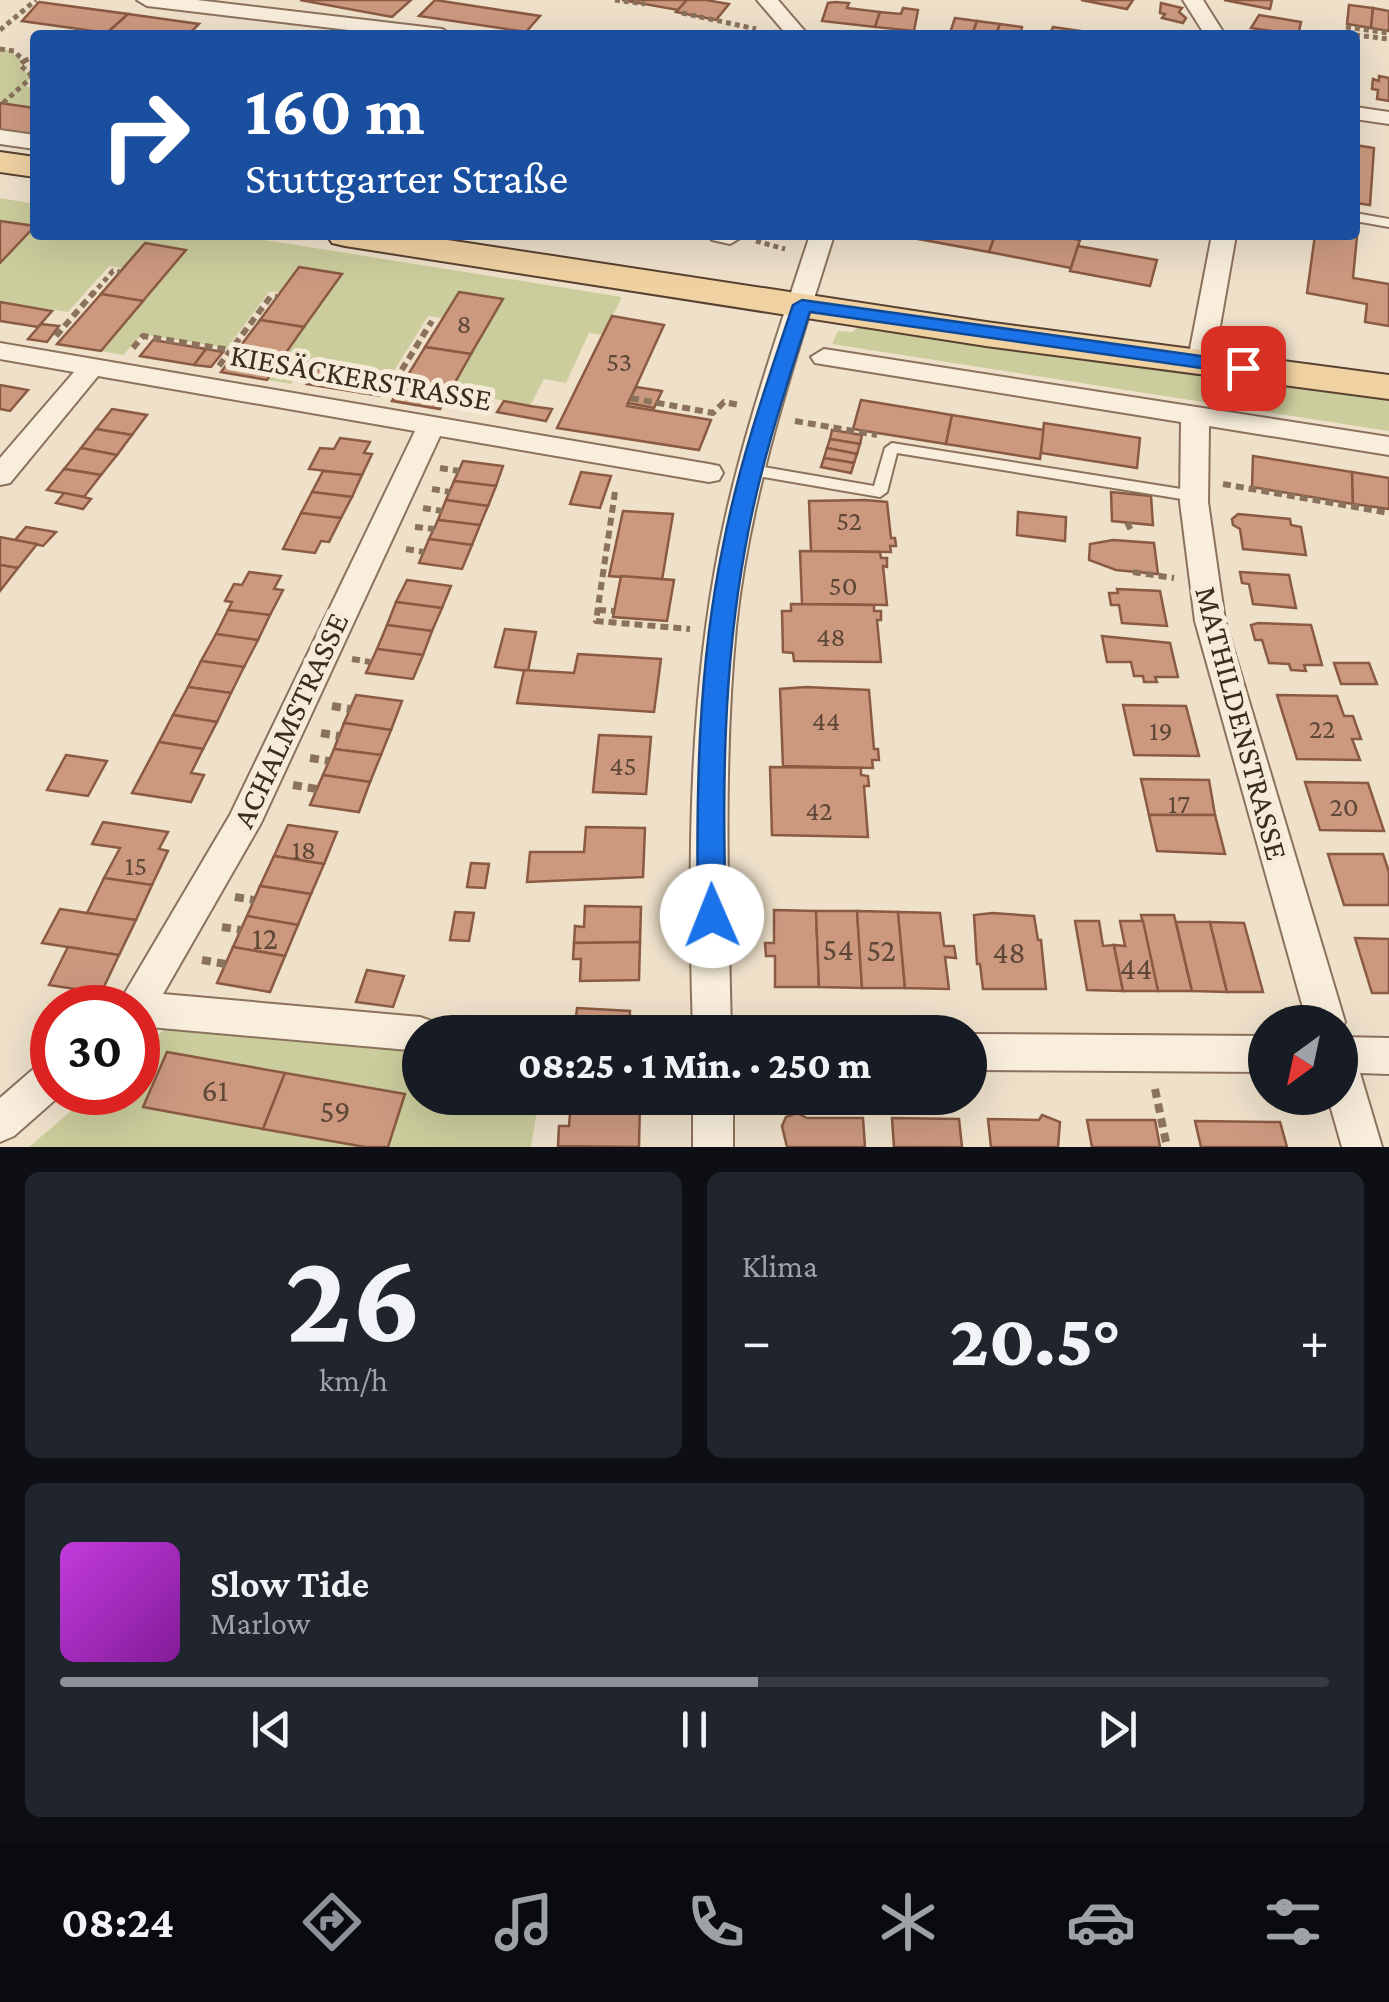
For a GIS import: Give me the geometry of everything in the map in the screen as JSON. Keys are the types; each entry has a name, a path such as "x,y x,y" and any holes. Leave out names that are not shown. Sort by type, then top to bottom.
{"main road":[{"path":"0,162 30,166"},
{"path":"0,184 30,187"},
{"path":"392,240 809,284 986,334 1389,384"},
{"path":"523,240 1203,349 1389,384"}],"street":[{"path":"146,0 398,30"},
{"path":"767,0 794,30"},
{"path":"1193,0 1211,30"},
{"path":"221,30 240,12"},
{"path":"1360,113 1389,118"},
{"path":"0,137 30,141"},
{"path":"712,1015 709,799 721,632 734,546 766,412 821,240"},
{"path":"1203,349 1223,240"},
{"name":"KIESÄCKERSTRASSE","path":"0,351 710,473"},
{"path":"824,358 1389,446"},
{"path":"0,476 104,369"},
{"name":"MATHILDENSTRASSE","path":"1195,417 1193,488 1203,585 1214,637 1321,1005"},
{"name":"ACHALMSTRASSE","path":"149,985 244,823 431,426"},
{"path":"160,1010 402,1032"},
{"path":"987,1052 1248,1054"},
{"path":"1358,1055 1389,1056"},
{"path":"0,1124 30,1097"},
{"path":"713,1115 713,1147"},
{"path":"1353,1115 1362,1147"}],"lane":[{"path":"1360,218 1389,223"},
{"path":"752,470 880,492 892,448 1193,488"}],"path":[{"path":"0,30 36,0"},
{"path":"615,0 645,4"},
{"path":"682,13 761,30"},
{"path":"1346,27 1389,36"},
{"path":"1360,35 1389,36"},
{"path":"0,49 14,51 24,61"},
{"path":"30,58 20,65 30,75"},
{"path":"3,103 30,80"},
{"path":"747,240 786,247 780,259 809,284"},
{"path":"38,357 71,324 113,271 120,272"},
{"path":"221,362 271,296 277,297"},
{"path":"384,399 432,325"},
{"path":"104,369 144,336 233,349"},
{"path":"285,400 310,363 400,377"},
{"path":"630,398 726,415"},
{"path":"713,412 724,402 878,435"},
{"path":"1193,488 1296,496 1389,512"},
{"path":"616,492 611,546 596,621 721,632"},
{"path":"1128,522 1132,533"},
{"path":"598,610 614,610"},
{"path":"1148,1053 1165,1147"}],"green space":[{"path":"0,49 14,51 24,61 20,66 30,75 23,86 30,87 30,107 0,103"},
{"path":"0,198 30,203 30,226 0,221"},
{"path":"30,232 30,240 264,240 622,297 603,335 589,333 566,383 544,379 530,406 494,399 487,411 443,403 502,299 459,292 442,318 428,316 392,374 309,360 291,384 267,380 341,274 299,268 280,292 269,292 227,348 142,334 123,355 101,351 185,251 145,243 123,268 109,266 68,312 0,302 0,263"},
{"path":"858,326 1389,398 1389,431 832,344 838,331 853,332"},
{"path":"167,1027 402,1045 402,1115 536,1115 531,1147 29,1147 66,1115 160,1115 160,1033"}],"building":[{"path":"300,0 411,0 392,17"},
{"path":"435,0 540,16 528,30 513,30 419,16"},
{"path":"622,0 687,0 678,10"},
{"path":"687,0 729,4 716,20 676,12"},
{"path":"1081,0 1133,0 1127,9"},
{"path":"1224,0 1272,0 1270,9"},
{"path":"39,2 128,14 110,30 22,21"},
{"path":"828,3 849,3 847,8 880,12 875,27 822,21"},
{"path":"1161,3 1182,8 1179,12 1186,18 1183,23 1162,18 1165,14 1160,13"},
{"path":"1349,5 1373,8 1371,28 1347,24"},
{"path":"903,8 918,10 914,30 875,27 880,12 901,14"},
{"path":"1373,8 1389,11 1389,31 1371,28"},
{"path":"128,14 199,24 193,30 110,30"},
{"path":"1259,15 1301,22 1299,30 1251,28"},
{"path":"955,18 977,21 974,30 951,30"},
{"path":"977,21 1000,24 998,30 974,30"},
{"path":"1000,24 1022,27 1021,30 998,30"},
{"path":"1379,76 1389,78 1389,101 1377,99 1378,90 1372,89 1373,79 1379,81"},
{"path":"0,103 30,107 30,136 0,131"},
{"path":"1360,146 1374,148 1370,205 1360,204"},
{"path":"0,221 30,225 30,231 0,263"},
{"path":"924,240 993,240 989,252"},
{"path":"993,240 1080,240 1071,268 989,252"},
{"path":"1314,240 1357,240 1353,278 1389,284 1389,326 1365,322 1367,304 1307,293"},
{"path":"145,243 186,250 143,301 101,294"},
{"path":"1078,246 1157,260 1150,286 1070,271"},
{"path":"299,267 342,274 304,327 260,320"},
{"path":"459,292 503,299 471,354 425,347"},
{"path":"101,294 143,301 101,351 57,344"},
{"path":"0,302 52,311 38,327 0,321"},
{"path":"612,316 664,325 627,406 711,420 699,450 557,428"},
{"path":"260,320 304,327 267,380 221,372"},
{"path":"41,324 59,326 47,342 28,339"},
{"path":"153,340 206,349 194,365 140,356"},
{"path":"425,347 471,354 440,409 392,401"},
{"path":"206,349 223,352 211,367 194,365"},
{"path":"319,368 373,377 362,393 307,384"},
{"path":"373,377 391,380 381,396 362,393"},
{"path":"0,385 28,390 10,411 0,409"},
{"path":"636,387 662,391 654,408 628,403"},
{"path":"861,400 952,415 946,444 853,429"},
{"path":"504,401 552,409 546,421 497,412"},
{"path":"112,409 147,415 132,435 96,429"},
{"path":"952,415 1044,430 1040,459 946,444"},
{"path":"1044,423 1140,438 1137,468 1041,453"},
{"path":"96,429 132,435 117,455 81,448"},
{"path":"832,430 862,435 860,444 830,439"},
{"path":"340,438 370,442 364,453 372,454 362,475 309,469 320,448 334,449"},
{"path":"830,439 860,444 857,454 827,448"},
{"path":"81,448 117,455 101,475 64,469"},
{"path":"827,448 857,454 854,463 824,458"},
{"path":"1253,456 1352,472 1353,504 1252,487"},
{"path":"824,458 854,463 851,473 821,467"},
{"path":"463,461 503,466 496,486 454,481"},
{"path":"64,469 101,475 84,497 47,490"},
{"path":"323,471 362,475 352,497 312,492"},
{"path":"581,472 611,476 600,508 570,504"},
{"path":"1352,472 1389,478 1389,509 1353,504"},
{"path":"454,481 496,486 488,506 446,500"},
{"path":"312,492 352,497 341,518 301,513"},
{"path":"1111,492 1151,496 1153,525 1112,521"},
{"path":"64,493 91,499 83,509 56,503"},
{"path":"446,500 488,506 480,525 438,520"},
{"path":"809,501 887,502 891,538 895,538 896,546 890,546 891,552 811,551"},
{"path":"623,511 673,514 662,580 609,576"},
{"path":"1018,512 1066,517 1065,541 1017,535"},
{"path":"301,513 341,518 329,542 321,541 315,553 283,549"},
{"path":"1238,514 1290,519 1291,525 1301,527 1306,555 1243,549 1240,529 1232,519"},
{"path":"438,520 480,525 472,545 429,539"},
{"path":"26,527 56,532 43,546 15,540"},
{"path":"0,537 37,544 18,568 0,565"},
{"path":"429,539 472,545 462,569 419,563"},
{"path":"1113,540 1154,543 1158,574 1116,570 1089,560 1090,544"},
{"path":"800,551 880,552 881,558 887,558 887,567 883,566 887,605 802,604"},
{"path":"0,565 18,568 0,591"},
{"path":"249,572 281,576 274,589 283,590 270,615 228,610 232,602 225,601 234,584 242,585"},
{"path":"1240,572 1289,575 1296,608 1253,604 1249,584 1242,583"},
{"path":"621,576 674,580 667,621 613,617"},
{"path":"407,580 451,586 442,608 396,602"},
{"path":"1117,589 1160,591 1167,626 1122,623 1119,605 1111,605 1109,593 1118,593"},
{"path":"396,602 442,608 432,631 387,625"},
{"path":"791,604 874,605 874,611 881,611 881,620 877,620 881,662 794,661 793,653 783,652 782,611 791,611"},
{"path":"228,610 270,615 258,640 216,634"},
{"path":"387,625 432,631 423,655 377,649"},
{"path":"1251,625 1311,625 1322,665 1304,665 1306,671 1291,670 1289,664 1269,663 1262,640 1255,640"},
{"path":"505,629 536,632 528,671 495,667"},
{"path":"216,634 258,640 244,667 201,661"},
{"path":"1102,636 1170,643 1178,677 1155,677 1157,682 1144,682 1143,676 1134,676 1131,662 1107,662"},
{"path":"377,649 423,655 413,679 366,673"},
{"path":"578,654 661,659 654,712 517,703 524,670 574,673"},
{"path":"201,661 244,667 231,693 188,687"},
{"path":"1334,663 1369,663 1377,684 1341,684"},
{"path":"188,687 231,693 217,722 173,715"},
{"path":"780,689 869,690 874,749 878,749 879,760 872,760 873,768 783,766"},
{"path":"356,695 402,701 391,730 344,723"},
{"path":"1277,695 1337,696 1344,716 1353,716 1361,739 1352,739 1360,760 1297,759"},
{"path":"1123,705 1186,706 1199,756 1134,755"},
{"path":"173,715 217,722 203,749 159,742"},
{"path":"344,723 391,730 381,755 334,749"},
{"path":"599,735 651,737 646,794 593,792"},
{"path":"159,742 203,749 191,773 204,775 191,802 132,793"},
{"path":"334,749 381,755 370,782 323,775"},
{"path":"66,755 107,761 88,796 47,790"},
{"path":"770,767 861,768 861,775 868,776 869,786 864,786 868,837 772,835"},
{"path":"323,775 370,782 359,812 310,805"},
{"path":"1141,779 1209,780 1215,815 1149,815"},
{"path":"1305,782 1368,783 1384,831 1320,830"},
{"path":"1149,815 1215,815 1225,854 1157,851"},
{"path":"103,822 168,832 159,849 168,851 152,885 104,878 120,848 92,844"},
{"path":"288,825 337,832 324,864 274,856"},
{"path":"586,827 645,828 643,877 527,882 530,852 584,852"},
{"path":"1328,854 1383,854 1389,872 1389,905 1344,905"},
{"path":"274,856 324,864 311,894 260,886"},
{"path":"471,863 489,864 485,888 467,887"},
{"path":"104,878 152,885 136,920 87,913"},
{"path":"260,886 311,894 298,925 247,916"},
{"path":"585,906 641,907 640,942 574,943 575,926 584,927"},
{"path":"60,909 136,920 119,955 42,943"},
{"path":"774,910 816,911 819,987 775,987 775,956 766,956 765,943 774,943"},
{"path":"816,911 857,911 862,988 819,987"},
{"path":"857,911 898,912 905,988 862,988"},
{"path":"455,912 474,913 469,941 450,940"},
{"path":"898,912 940,913 944,946 954,946 956,958 945,957 949,989 905,988"},
{"path":"974,915 1034,916 1041,940 1046,989 983,989"},
{"path":"1141,915 1174,915 1192,991 1158,991"},
{"path":"247,916 298,925 285,956 233,947"},
{"path":"1075,921 1099,921 1103,946 1114,945 1123,991 1087,990"},
{"path":"1120,921 1143,921 1158,991 1123,991 1114,945 1125,946"},
{"path":"1176,922 1210,922 1227,992 1192,991"},
{"path":"1210,922 1244,923 1263,992 1227,992"},
{"path":"1355,938 1389,939 1389,993 1372,993"},
{"path":"640,942 639,980 580,981 581,959 573,959 574,943"},
{"path":"68,947 119,955 105,985 49,985"},
{"path":"233,947 285,956 270,992 217,983"},
{"path":"367,970 404,976 393,1007 356,1002"},
{"path":"577,1008 630,1011 630,1015 576,1015"},
{"path":"167,1052 285,1073 263,1129 160,1110 160,1068"},
{"path":"285,1073 402,1093 388,1147 365,1147 263,1129"},
{"path":"570,1115 640,1115 639,1147 558,1146 559,1126 569,1126"},
{"path":"1042,1115 1060,1122 1058,1147 991,1147 988,1119 1039,1120"},
{"path":"786,1117 863,1118 865,1147 787,1147 782,1126"},
{"path":"892,1118 959,1119 962,1147 894,1147"},
{"path":"1087,1120 1155,1120 1160,1147 1092,1147"},
{"path":"1195,1121 1280,1122 1287,1147 1201,1147"}],"route":[{"path":"712,916 709,799 721,626 757,444 802,305 1243,368"}]}
